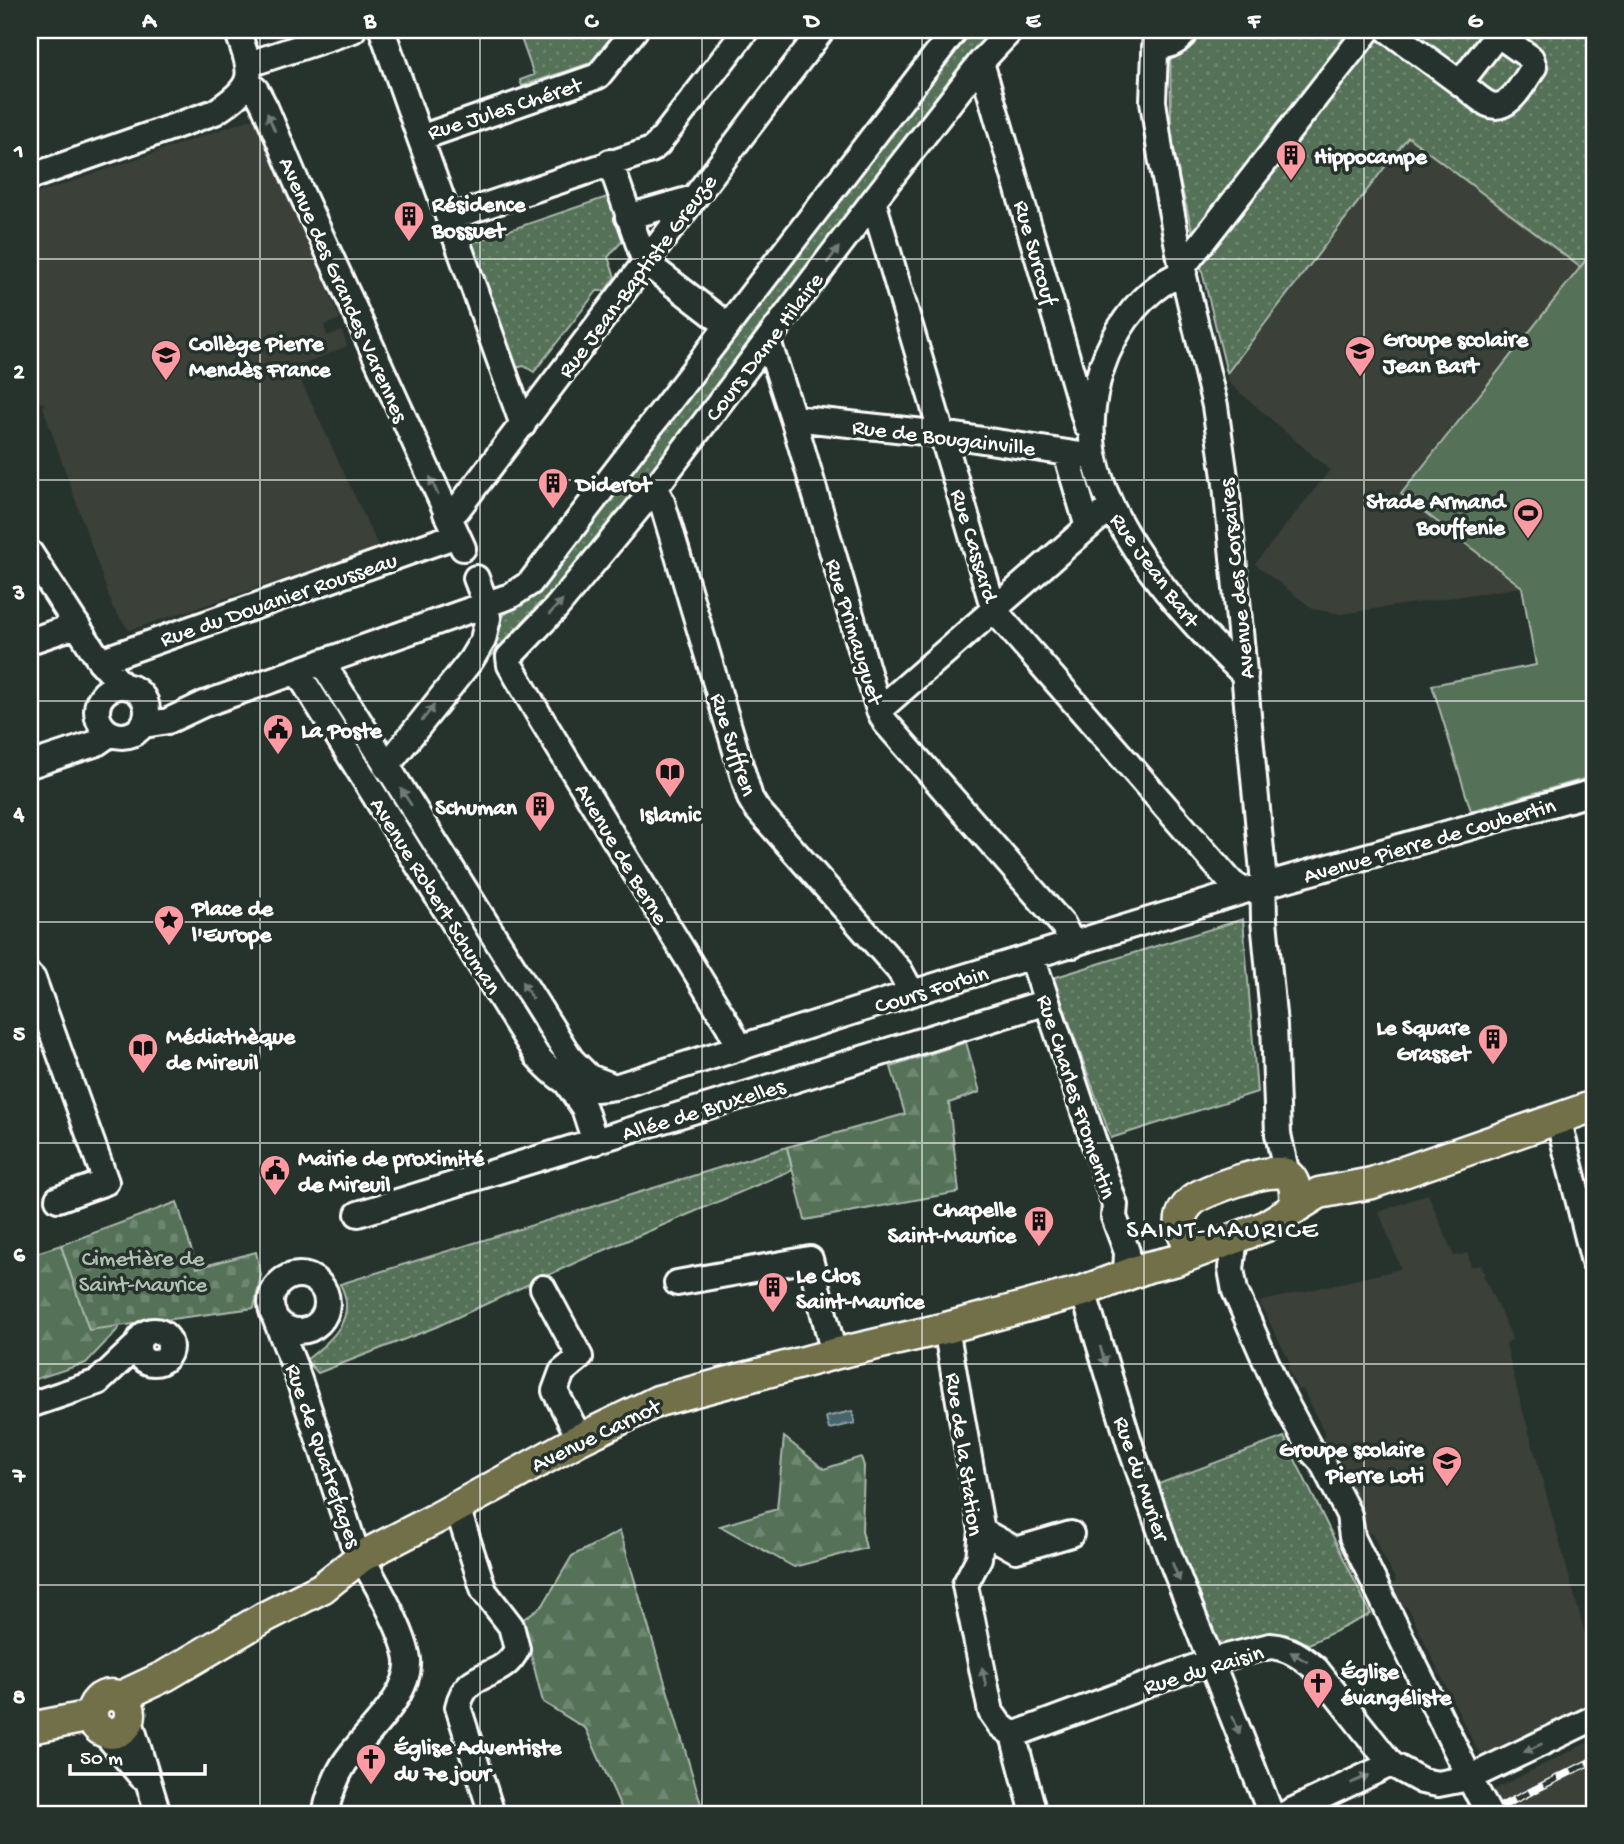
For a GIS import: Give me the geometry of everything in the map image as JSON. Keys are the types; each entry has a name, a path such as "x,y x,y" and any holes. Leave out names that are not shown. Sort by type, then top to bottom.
{"main road":[{"path":"1291,1186 1264,1227 1235,1238 1191,1242 1181,1217 1187,1205 1197,1197 1291,1186 1371,1183 1594,1106"},
{"name":"Avenue Carnot","path":"30,1728 115,1716 165,1676 265,1617 322,1588 360,1557 580,1439 658,1401 1083,1292 1137,1271 1191,1242"}],"street":[{"name":"Avenue des Grandes Varennes","path":"237,30 256,90 455,532"},
{"path":"30,177 215,112 232,101 249,73 352,30"},
{"name":"Rue Jules Chéret","path":"382,30 421,138 598,76 635,30"},
{"path":"449,218 651,150 746,30"},
{"name":"Rue Jean-Baptiste Greuze","path":"455,532 457,510 822,30"},
{"name":"Cours Dame Hilaire","path":"509,657 556,608 655,488 981,62 1011,30"},
{"path":"1155,39 1173,44 1187,30"},
{"path":"1183,270 1368,30"},
{"path":"1388,30 1460,83 1490,105 1501,106 1508,102 1534,67 1531,58 1499,32 1460,83"},
{"name":"Cours Dame Hilaire","path":"145,714 168,721 204,704 510,596 530,583 728,326 947,32"},
{"name":"Avenue des Corsaires","path":"1155,39 1153,101 1161,157 1183,270 1215,405 1226,484 1245,676 1254,889 1264,920 1274,1026 1278,1134 1291,1186"},
{"name":"Rue Surcouf","path":"981,62 1093,450"},
{"path":"421,138 523,425"},
{"path":"610,162 645,262 728,326"},
{"path":"628,217 694,198"},
{"name":"Rue Cassard","path":"873,201 994,610 1231,882 1254,889"},
{"name":"Rue Jean Bart","path":"1183,270 1164,280 1131,313 1109,348 1095,395 1093,450 1111,508 1163,586 1201,632 1245,676"},
{"name":"Rue Primauguet","path":"768,341 879,710 885,722 1063,925 1073,945"},
{"path":"1073,376 1101,372"},
{"name":"Rue de Bougainville","path":"793,418 943,434 1066,453 1093,450"},
{"path":"1066,453 1088,527"},
{"name":"Rue Suffren","path":"655,488 662,502 750,798 900,971 912,993"},
{"path":"879,710 1111,508"},
{"name":"Rue du Douanier Rousseau","path":"100,661 455,532"},
{"path":"30,553 100,661 113,689"},
{"path":"386,767 471,660 483,640 488,618 486,604 476,578"},
{"path":"1201,632 1239,613"},
{"path":"30,641 77,625"},
{"name":"Avenue de Berne","path":"509,657 510,665 539,715 740,1048"},
{"name":"Avenue Robert Schuman","path":"322,662 571,1059 589,1077 607,1089"},
{"name":"Avenue Robert Schuman","path":"297,671 537,1056 566,1082 587,1090 607,1089"},
{"path":"113,689 137,690 145,714 129,736 104,726 98,703 113,689"},
{"path":"30,765 66,752 104,726"},
{"name":"Avenue Pierre de Coubertin","path":"1254,889 1594,792"},
{"name":"Cours Forbin","path":"607,1089 1254,889"},
{"name":"Rue Charles Fromentin","path":"1032,957 1115,1205 1114,1217 1137,1271"},
{"path":"30,976 106,1182 58,1199"},
{"name":"Allée de Bruxelles","path":"358,1214 1047,1002"},
{"path":"566,1082 603,1139"},
{"path":"603,1139 600,1104 607,1089"},
{"path":"1558,1118 1594,1262"},
{"path":"1235,1238 1231,1269 1235,1291 1277,1387 1310,1449 1322,1462 1349,1515 1352,1537 1489,1814"},
{"path":"1191,1242 1235,1291"},
{"path":"677,1283 810,1259 834,1354"},
{"path":"544,1287 580,1357 562,1372 555,1391 580,1439"},
{"name":"Rue du Murier","path":"1083,1292 1131,1448 1165,1544 1271,1814"},
{"name":"Rue de Quatrefages","path":"274,1315 295,1368 353,1542 404,1642 408,1667 388,1709 345,1762 335,1780 325,1814"},
{"name":"Rue de la Station","path":"946,1328 982,1531 979,1558 965,1585 991,1712 1000,1725 1013,1735 1034,1814"},
{"path":"30,1405 98,1382 137,1345"},
{"path":"457,1507 484,1591 511,1626 517,1649 505,1668 474,1680 460,1696 458,1707 492,1814"},
{"path":"982,1531 1016,1550 1071,1534"},
{"name":"Rue du Raisin","path":"1013,1735 1211,1661 1269,1646 1301,1656 1316,1669 1391,1764 1422,1781 1473,1785 1594,1718"},
{"path":"115,1716 150,1788 158,1814"},
{"path":"1285,1814 1391,1764"}],"shaded area":[{"name":"Collège Pierre Mendès France","path":"254,118 340,319 324,325 327,336 342,331 347,346 295,368 379,548 129,630 113,608 43,407 45,404 30,397 30,196"},
{"name":"Groupe scolaire Jean Bart","path":"1408,137 1580,267 1401,493 1522,587 1341,614 1313,609 1255,564 1330,470 1229,383 1227,373"},
{"name":"Groupe scolaire Pierre Loti","path":"1428,1194 1454,1256 1468,1253 1471,1267 1481,1265 1485,1274 1483,1275 1511,1335 1512,1339 1506,1344 1518,1393 1594,1666 1594,1703 1489,1755 1477,1750 1407,1606 1403,1607 1392,1584 1396,1581 1372,1533 1369,1534 1357,1511 1361,1508 1337,1460 1333,1462 1322,1439 1326,1436 1303,1389 1298,1390 1287,1367 1291,1364 1259,1302 1401,1269 1379,1212"},
{"path":"1594,1739 1594,1802 1571,1814 1446,1814"}],"green space":[{"path":"518,30 609,30 606,34 610,40 593,62 522,86 520,80 534,75"},
{"path":"969,30 998,30 580,574 545,608 540,603 487,661 504,615 536,594"},
{"path":"1170,30 1594,30 1594,250 1580,267 1408,137 1227,373 1171,134"},
{"path":"610,196 624,239 608,257 615,277 605,291 597,291 534,372 524,366 515,368 471,243"},
{"name":"Stade Armand Bouffenie","path":"1594,250 1594,776 1471,811 1432,685 1536,665 1522,587 1401,494"},
{"path":"1243,919 1257,1092 1111,1138 1053,978"},
{"path":"966,1042 980,1092 949,1103 959,1192 805,1220 787,1147 905,1114 891,1067"},
{"path":"787,1147 792,1170 579,1261 436,1327 318,1373 306,1360 332,1337 344,1318 345,1297 340,1284"},
{"name":"Cimetière de Saint-Maurice","path":"177,1202 197,1268 256,1252 261,1275 254,1308 89,1330 61,1245"},
{"path":"61,1245 89,1329 119,1328 86,1363 30,1381 30,1255"},
{"path":"784,1437 824,1469 861,1457 864,1466 862,1531 866,1548 794,1567 720,1526 777,1509"},
{"path":"1284,1437 1371,1614 1309,1644 1285,1638 1223,1647 1213,1640 1153,1486"},
{"path":"620,1531 704,1814 624,1814 586,1729 543,1702 522,1620 543,1605 572,1556"}],"water":[{"path":"852,1411 855,1423 829,1429 826,1417"}],"railway":[{"path":"1486,1814 1594,1760"}],"place":[{"name":"Hippocampe","path":"1291,182"},
{"name":"Résidence Bossuet","path":"409,243"},
{"name":"Groupe scolaire Jean Bart","path":"1360,378"},
{"name":"Collège Pierre Mendès France","path":"166,382"},
{"name":"Diderot","path":"553,510"},
{"name":"Stade Armand Bouffenie","path":"1528,540"},
{"name":"La Poste","path":"278,756"},
{"name":"Islamic","path":"670,799"},
{"name":"Schuman","path":"540,833"},
{"name":"Place de l'Europe","path":"169,947"},
{"name":"Le Square Grasset","path":"1493,1066"},
{"name":"Médiathèque de Mireuil","path":"143,1075"},
{"name":"Mairie de proximité de Mireuil","path":"275,1197"},
{"name":"Chapelle Saint-Maurice","path":"1039,1248"},
{"name":"Le Clos Saint-Maurice","path":"773,1314"},
{"name":"Groupe scolaire Pierre Loti","path":"1447,1488"},
{"name":"Église évangéliste","path":"1318,1710"},
{"name":"Église Adventiste du 7e jour","path":"371,1786"}],"district":[{"name":"SAINT-MAURICE","path":"1223,1228"}]}
